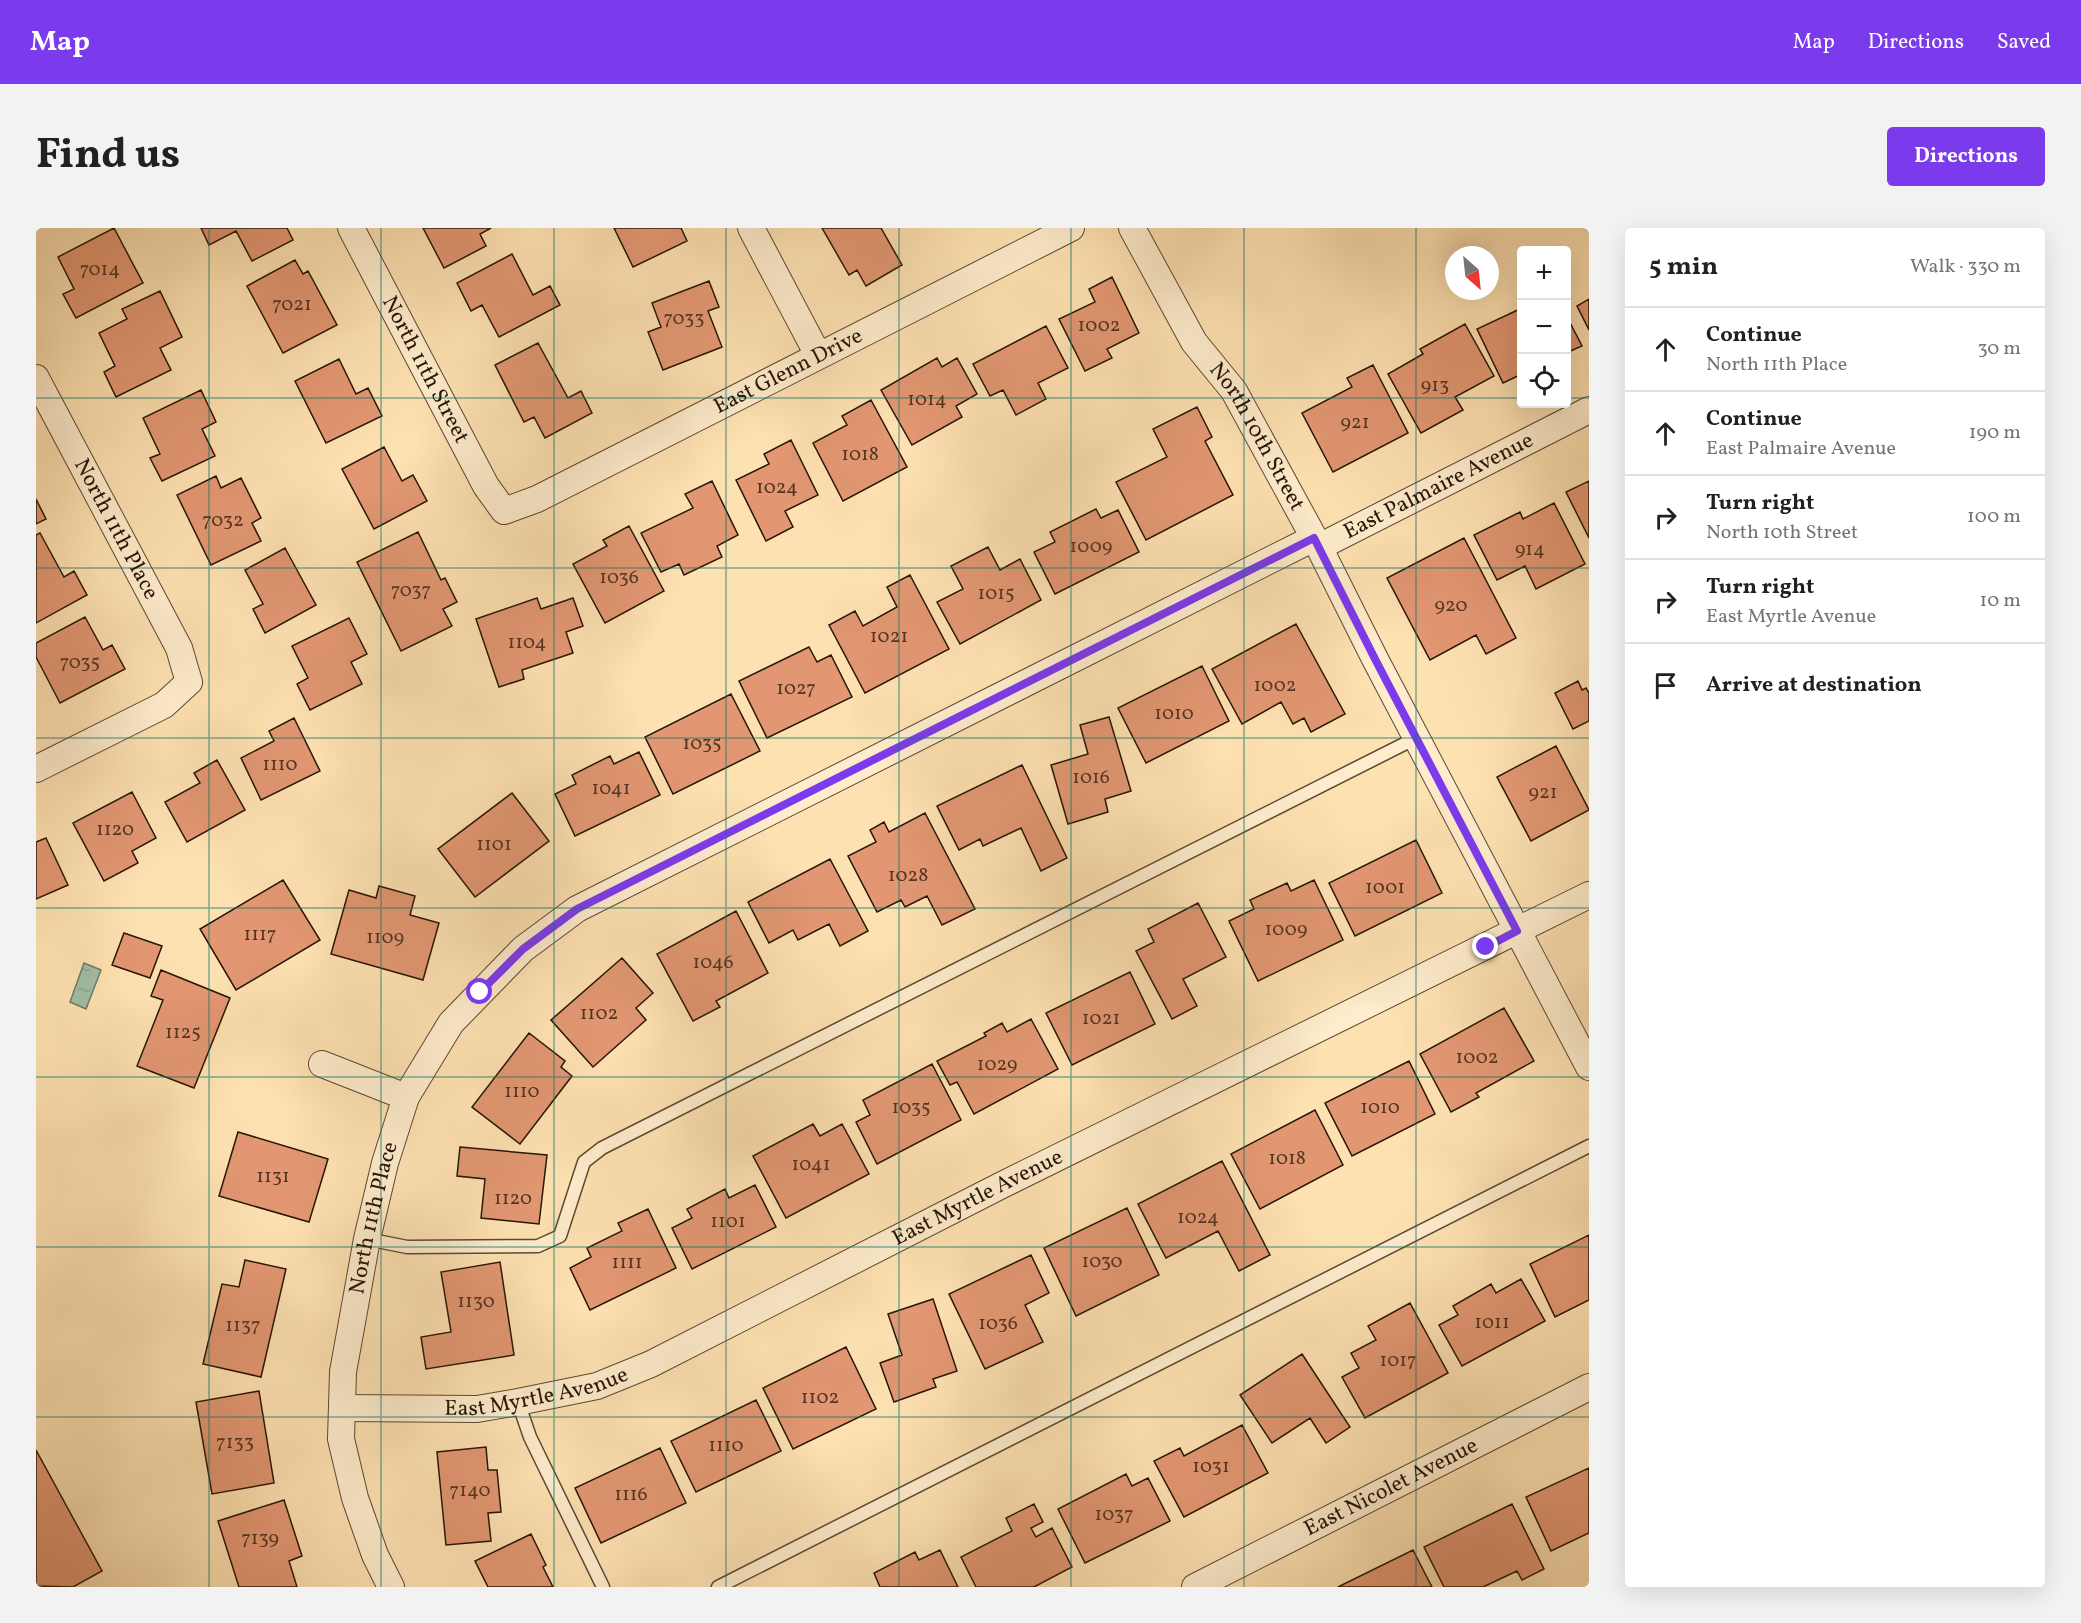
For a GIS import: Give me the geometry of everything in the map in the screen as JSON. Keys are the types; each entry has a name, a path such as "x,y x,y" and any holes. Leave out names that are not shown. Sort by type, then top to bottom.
{"street":[{"name":"North 11th Street","path":"351,228 486,486 504,511"},
{"path":"751,228 818,355"},
{"name":"East Glenn Drive","path":"504,511 537,499 1071,228"},
{"name":"North 10th Street","path":"1132,228 1194,342 1234,391 1316,542 1589,1067"},
{"name":"North 11th Place","path":"36,378 178,648 189,682 164,705 36,769"},
{"name":"East Palmaire Avenue","path":"577,909 1316,542 1589,410"},
{"name":"East Myrtle Avenue","path":"342,1407 477,1408 597,1386 651,1364 1002,1185 1589,895"},
{"name":"North 11th Place","path":"392,1587 375,1555 355,1498 341,1439 343,1372 385,1163 406,1097 451,1023 523,949 577,909"},
{"path":"322,1064 406,1097"},
{"name":"East Nicolet Avenue","path":"1195,1587 1589,1387"}],"lane":[{"path":"368,1239 407,1247 538,1246 560,1236 584,1162 602,1148 1416,738"},
{"path":"718,1587 1589,1146"},
{"path":"518,1402 530,1437 603,1587"}],"water":[{"path":"84,963 101,970 86,1009 70,1002"}],"building":[{"path":"114,228 143,283 76,318 63,294 74,289 58,257"},
{"path":"201,228 287,228 293,240 252,261 236,231 209,245"},
{"path":"423,228 491,228 480,234 486,246 444,268"},
{"path":"614,228 681,228 687,241 633,267"},
{"path":"822,228 881,228 902,265 866,286 857,270 849,275"},
{"path":"512,254 533,295 550,286 560,305 499,337 482,305 471,311 457,283"},
{"path":"295,260 303,274 308,271 337,325 283,353 247,286"},
{"path":"1112,277 1139,333 1107,349 1112,358 1085,371 1059,319 1095,302 1089,289"},
{"path":"709,281 719,307 708,311 722,347 663,370 648,332 661,327 652,303"},
{"path":"160,291 182,337 160,348 171,370 116,397 104,372 115,366 99,333 127,319 122,309"},
{"path":"1589,299 1589,330 1577,306"},
{"path":"1517,310 1517,376 1503,383 1477,329"},
{"path":"1465,324 1494,376 1455,397 1463,410 1421,433 1388,374 1423,354 1420,349"},
{"path":"1571,325 1582,346 1571,351"},
{"path":"1046,326 1068,368 1038,383 1046,399 1016,415 1003,390 990,396 973,364"},
{"path":"538,343 568,398 581,391 592,413 545,438 534,417 524,422 495,365"},
{"path":"937,358 942,367 957,358 977,394 956,406 962,417 912,445 881,390"},
{"path":"339,359 356,394 368,388 382,416 326,443 295,381"},
{"path":"1373,365 1408,433 1333,472 1302,413 1352,387 1347,378"},
{"path":"201,390 216,422 202,429 215,456 162,481 150,458 160,454 143,418"},
{"path":"871,400 907,467 843,501 813,443 847,425 842,416"},
{"path":"1197,407 1212,437 1205,441 1233,495 1146,540 1116,482 1167,457 1153,429"},
{"path":"791,440 818,495 785,511 793,527 766,541 736,480 769,464 764,454"},
{"path":"384,447 402,481 413,475 427,501 374,529 342,469"},
{"path":"216,476 221,488 241,478 261,518 252,523 261,541 211,565 177,495"},
{"path":"712,481 738,535 717,546 722,557 684,575 679,564 661,572 641,533 693,508 685,494"},
{"path":"1589,481 1589,538 1566,492"},
{"path":"36,499 46,519 36,524"},
{"path":"1554,503 1585,564 1536,589 1525,566 1497,580 1474,535 1520,512 1523,519"},
{"path":"1096,509 1101,518 1118,510 1139,552 1055,594 1034,552 1055,542 1050,532"},
{"path":"629,526 664,591 605,623 573,564 607,546 603,540"},
{"path":"418,532 441,580 445,578 457,602 443,609 452,626 401,651 357,562"},
{"path":"40,533 64,577 74,571 87,595 36,623 36,535"},
{"path":"1464,538 1516,638 1486,654 1476,635 1430,660 1387,578"},
{"path":"988,547 1000,570 1020,559 1041,600 960,644 937,602 963,589 951,566"},
{"path":"285,548 316,605 265,633 253,609 263,604 245,570"},
{"path":"910,575 949,649 865,693 829,625 855,611 863,626 897,607 887,587"},
{"path":"537,598 541,609 573,598 583,626 566,632 573,653 522,670 524,679 499,687 476,619"},
{"path":"85,617 103,650 112,645 125,669 60,703 36,657 36,643"},
{"path":"349,618 367,654 351,662 362,684 310,710 297,684 308,678 292,646"},
{"path":"1296,624 1345,714 1311,732 1304,718 1293,724 1281,702 1242,724 1212,669"},
{"path":"809,647 817,662 831,655 852,697 767,738 739,681"},
{"path":"1202,666 1229,721 1146,763 1118,708"},
{"path":"1578,681 1582,690 1586,688 1589,693 1589,721 1573,729 1555,693"},
{"path":"731,694 760,751 673,794 645,737"},
{"path":"1109,717 1131,791 1105,799 1108,812 1068,824 1051,765 1088,754 1080,725"},
{"path":"294,718 320,771 261,800 241,758 274,741 269,731"},
{"path":"1556,746 1589,810 1531,841 1497,777"},
{"path":"639,752 660,795 575,836 555,794 576,784 572,775 610,756 614,764"},
{"path":"217,760 245,810 187,842 165,802 200,783 194,773"},
{"path":"1022,765 1067,858 1041,871 1021,828 983,846 980,839 959,850 937,806"},
{"path":"132,792 156,838 132,851 138,863 104,881 73,823"},
{"path":"512,793 549,841 475,897 438,849"},
{"path":"925,813 975,909 942,925 927,896 905,907 901,900 877,912 848,856 876,842 870,830 884,822 889,832"},
{"path":"46,838 68,885 36,899 36,842"},
{"path":"1416,840 1442,893 1355,936 1329,883"},
{"path":"830,859 868,931 840,946 829,924 798,940 793,930 769,943 748,902"},
{"path":"283,880 320,940 236,990 200,929"},
{"path":"1314,880 1343,940 1258,981 1229,921 1254,909 1250,900 1287,883 1291,891"},
{"path":"379,886 415,896 410,915 439,923 423,980 331,954 349,890 376,898"},
{"path":"1198,903 1226,957 1183,979 1197,1006 1172,1019 1136,951 1154,942 1148,929"},
{"path":"736,911 768,973 716,1001 720,1007 693,1021 657,954"},
{"path":"124,933 162,946 150,978 112,965"},
{"path":"622,958 653,993 636,1008 646,1020 593,1067 551,1020"},
{"path":"161,970 230,998 194,1088 137,1066 163,1000 151,996"},
{"path":"1130,972 1155,1024 1072,1065 1046,1013"},
{"path":"1504,1008 1534,1061 1476,1093 1479,1097 1451,1112 1420,1054"},
{"path":"1031,1019 1058,1069 974,1114 957,1082 950,1085 937,1061 986,1036 984,1033 1002,1023 1007,1032"},
{"path":"529,1033 565,1061 561,1067 572,1076 520,1144 472,1107"},
{"path":"1409,1061 1435,1114 1352,1156 1325,1103"},
{"path":"932,1064 961,1120 877,1164 856,1122 870,1115 863,1100"},
{"path":"1315,1110 1343,1165 1260,1209 1231,1154"},
{"path":"813,1124 820,1136 842,1124 869,1174 786,1218 753,1156"},
{"path":"238,1132 328,1159 309,1222 219,1196"},
{"path":"460,1147 547,1155 539,1224 481,1218 485,1179 457,1176"},
{"path":"1222,1161 1270,1255 1239,1271 1218,1231 1166,1258 1138,1204"},
{"path":"755,1185 776,1227 692,1269 672,1228 692,1218 687,1209 725,1189 729,1198"},
{"path":"1127,1208 1159,1275 1076,1316 1044,1248"},
{"path":"648,1209 676,1268 590,1310 570,1268 591,1257 587,1248 622,1231 618,1223"},
{"path":"1589,1235 1589,1300 1555,1317 1530,1264"},
{"path":"1031,1255 1049,1293 1025,1305 1043,1342 985,1369 949,1294"},
{"path":"245,1260 286,1269 261,1377 203,1364 222,1284 239,1287"},
{"path":"500,1262 514,1355 426,1369 421,1337 451,1332 441,1272"},
{"path":"1521,1279 1545,1321 1462,1366 1439,1325 1458,1315 1453,1306 1491,1284 1496,1293"},
{"path":"933,1299 957,1371 933,1379 936,1387 894,1402 880,1363 902,1355 888,1314"},
{"path":"1410,1303 1448,1373 1365,1418 1342,1377 1359,1368 1351,1353 1376,1340 1368,1326"},
{"path":"846,1347 876,1409 793,1449 763,1388"},
{"path":"1302,1354 1350,1427 1326,1443 1310,1418 1272,1443 1240,1395"},
{"path":"259,1391 274,1483 212,1494 196,1402"},
{"path":"756,1400 781,1451 696,1492 671,1441"},
{"path":"1242,1425 1268,1473 1184,1517 1154,1461 1180,1448 1184,1456"},
{"path":"486,1447 488,1470 497,1470 501,1512 488,1513 491,1541 446,1545 437,1452"},
{"path":"660,1448 686,1503 601,1543 575,1488"},
{"path":"36,1450 102,1571 73,1587 36,1586"},
{"path":"1589,1468 1589,1533 1551,1551 1526,1497"},
{"path":"1126,1474 1132,1486 1148,1478 1170,1521 1085,1563 1058,1509"},
{"path":"284,1500 302,1556 289,1561 297,1587 239,1587 218,1521"},
{"path":"1034,1504 1043,1522 1031,1528 1036,1537 1052,1528 1072,1567 1034,1587 976,1587 961,1557 1012,1531 1006,1518"},
{"path":"1512,1504 1544,1569 1522,1580 1517,1571 1483,1587 1444,1587 1424,1547"},
{"path":"531,1534 546,1565 543,1567 553,1587 488,1587 475,1561"},
{"path":"940,1550 958,1587 880,1587 874,1573 915,1552 919,1560"},
{"path":"1413,1550 1432,1587 1338,1587"}],"route":[{"path":"480,992 523,949 577,909 1314,538 1517,931 1486,947"}]}
